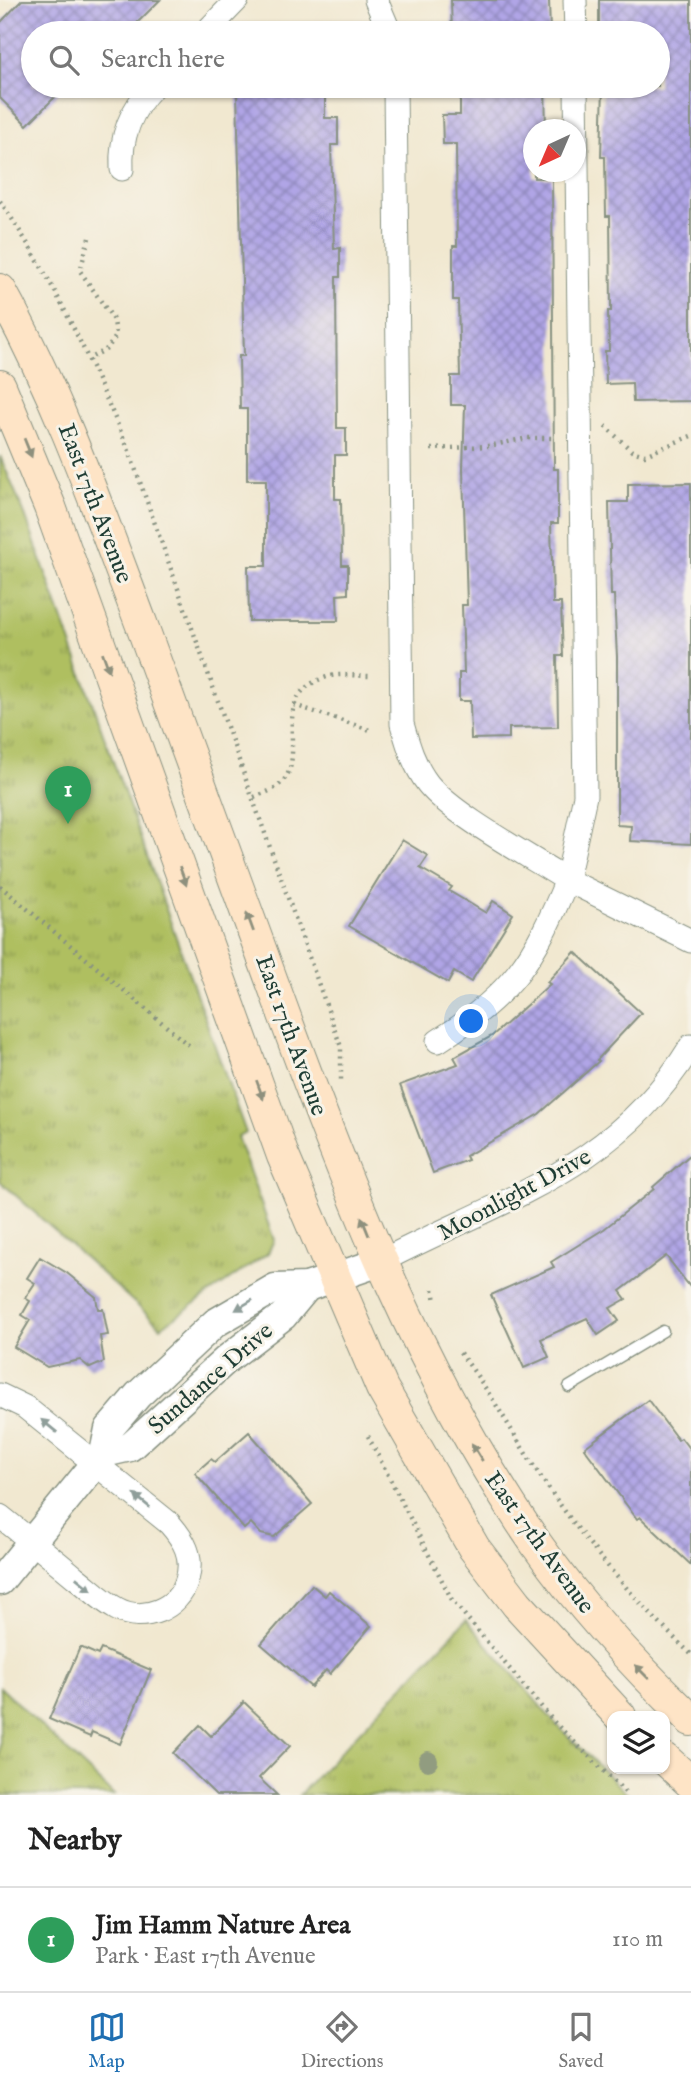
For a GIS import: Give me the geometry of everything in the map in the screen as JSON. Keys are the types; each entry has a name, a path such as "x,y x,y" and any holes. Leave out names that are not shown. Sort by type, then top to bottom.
{"main road":[{"name":"East 17th Avenue","path":"0,290 45,375 88,479 313,1094 380,1262 472,1444 539,1548 611,1641 691,1720"},
{"name":"East 17th Avenue","path":"0,386 41,484 279,1143 321,1283 474,1548 517,1604 615,1711"},
{"path":"670,1764 691,1783"}],"street":[{"path":"217,21 237,0"},
{"path":"376,0 385,21"},
{"path":"575,0 576,21"},
{"path":"122,169 120,143 135,111 145,98"},
{"path":"395,98 402,724 411,757 429,784 452,805 567,880 691,940"},
{"path":"438,1041 468,1022 515,979 532,958 567,880 585,796 576,98"},
{"name":"Moonlight Drive","path":"380,1262 515,1199 580,1162 609,1141 635,1116 680,1064 691,1046"},
{"name":"Sundance Drive","path":"0,1581 99,1458 109,1429 138,1395 215,1323 275,1288 321,1283 380,1262"},
{"path":"0,1395 25,1407 99,1458 169,1523 184,1540 191,1561 187,1580 179,1595 157,1612 147,1615 119,1610 0,1516"}],"lane":[{"path":"569,1387 663,1331"}],"path":[{"path":"0,201 50,282 90,358 130,451 341,1047 341,1091"},
{"path":"89,238 80,271 114,320 116,336 107,349 90,358"},
{"path":"597,421 632,452 645,455 691,436"},
{"path":"431,449 488,446 528,438 566,438"},
{"path":"254,797 284,780 292,762 290,730 294,705 306,687 328,676 370,676"},
{"path":"294,705 373,731"},
{"path":"0,886 192,1048"},
{"path":"433,1289 435,1308"},
{"path":"456,1347 480,1377 534,1466 589,1542 647,1609 691,1654"},
{"path":"368,1436 433,1566 459,1610 555,1723 628,1795"}],"green space":[{"path":"0,456 25,515 246,1133 237,1137 274,1240 268,1253 161,1327 0,1181"},
{"path":"466,1620 555,1723 628,1795 299,1795"},
{"path":"0,1687 114,1795 0,1795"}],"building":[{"path":"22,0 160,0 139,21 21,21 21,98 54,98 27,125 0,98 0,23"},
{"path":"451,0 549,0 550,21 452,21"},
{"path":"599,0 691,0 691,401 633,402 632,383 606,384 605,351 609,351 608,311 611,311 610,216 606,216 605,157 601,157 603,98 670,98 670,21 599,21"},
{"path":"237,98 325,98 325,118 338,118 338,145 331,145 334,249 340,248 340,277 336,277 337,428 346,428 346,455 335,455 335,499 341,499 342,565 348,565 348,594 337,595 338,621 249,621 248,566 266,566 266,480 247,480 247,409 240,409 239,356 244,356"},
{"path":"460,98 545,98 546,119 523,119 523,182 552,182 554,469 558,469 558,523 551,523 553,603 561,603 563,656 557,656 558,727 509,728 509,738 471,739 470,701 459,701 459,673 464,673 462,605 467,605 463,469 465,405 451,405 451,376 460,376 458,300 453,300 453,246 457,246 456,144 443,144 442,115 460,115"},
{"path":"691,483 691,844 630,841 631,826 617,825 617,657 614,595 611,595 609,502 628,502 628,484"},
{"path":"402,840 428,856 420,868 452,887 449,891 486,913 493,901 513,914 471,982 454,972 448,983 349,926"},
{"path":"575,952 641,1013 597,1060 599,1061 539,1114 466,1156 468,1160 433,1173 400,1085 458,1064 454,1057 492,1036 550,984 547,982"},
{"path":"691,1154 691,1288 666,1256 620,1291 626,1299 610,1308 619,1321 598,1335 587,1318 541,1339 549,1357 524,1368 491,1295 554,1267 551,1262 604,1229 654,1189 653,1187"},
{"path":"40,1257 67,1273 96,1297 98,1309 103,1309 108,1335 100,1336 104,1362 90,1368 80,1360 47,1367 14,1347 30,1320 22,1315 30,1301 25,1298 35,1283 27,1278"},
{"path":"648,1400 678,1440 681,1438 691,1451 691,1565 640,1517 637,1519 584,1448"},
{"path":"249,1432 312,1504 274,1537 261,1534 251,1523 244,1529 195,1473 211,1459 215,1462"},
{"path":"312,1585 325,1596 329,1591 371,1626 330,1674 326,1670 311,1687 261,1644"},
{"path":"80,1647 98,1655 101,1649 151,1670 120,1744 92,1732 90,1737 49,1719"},
{"path":"244,1702 290,1746 259,1778 277,1795 216,1795 173,1753 200,1725 211,1736"}],"place":[{"name":"Jim Hamm Nature Area","path":"68,824"}]}
